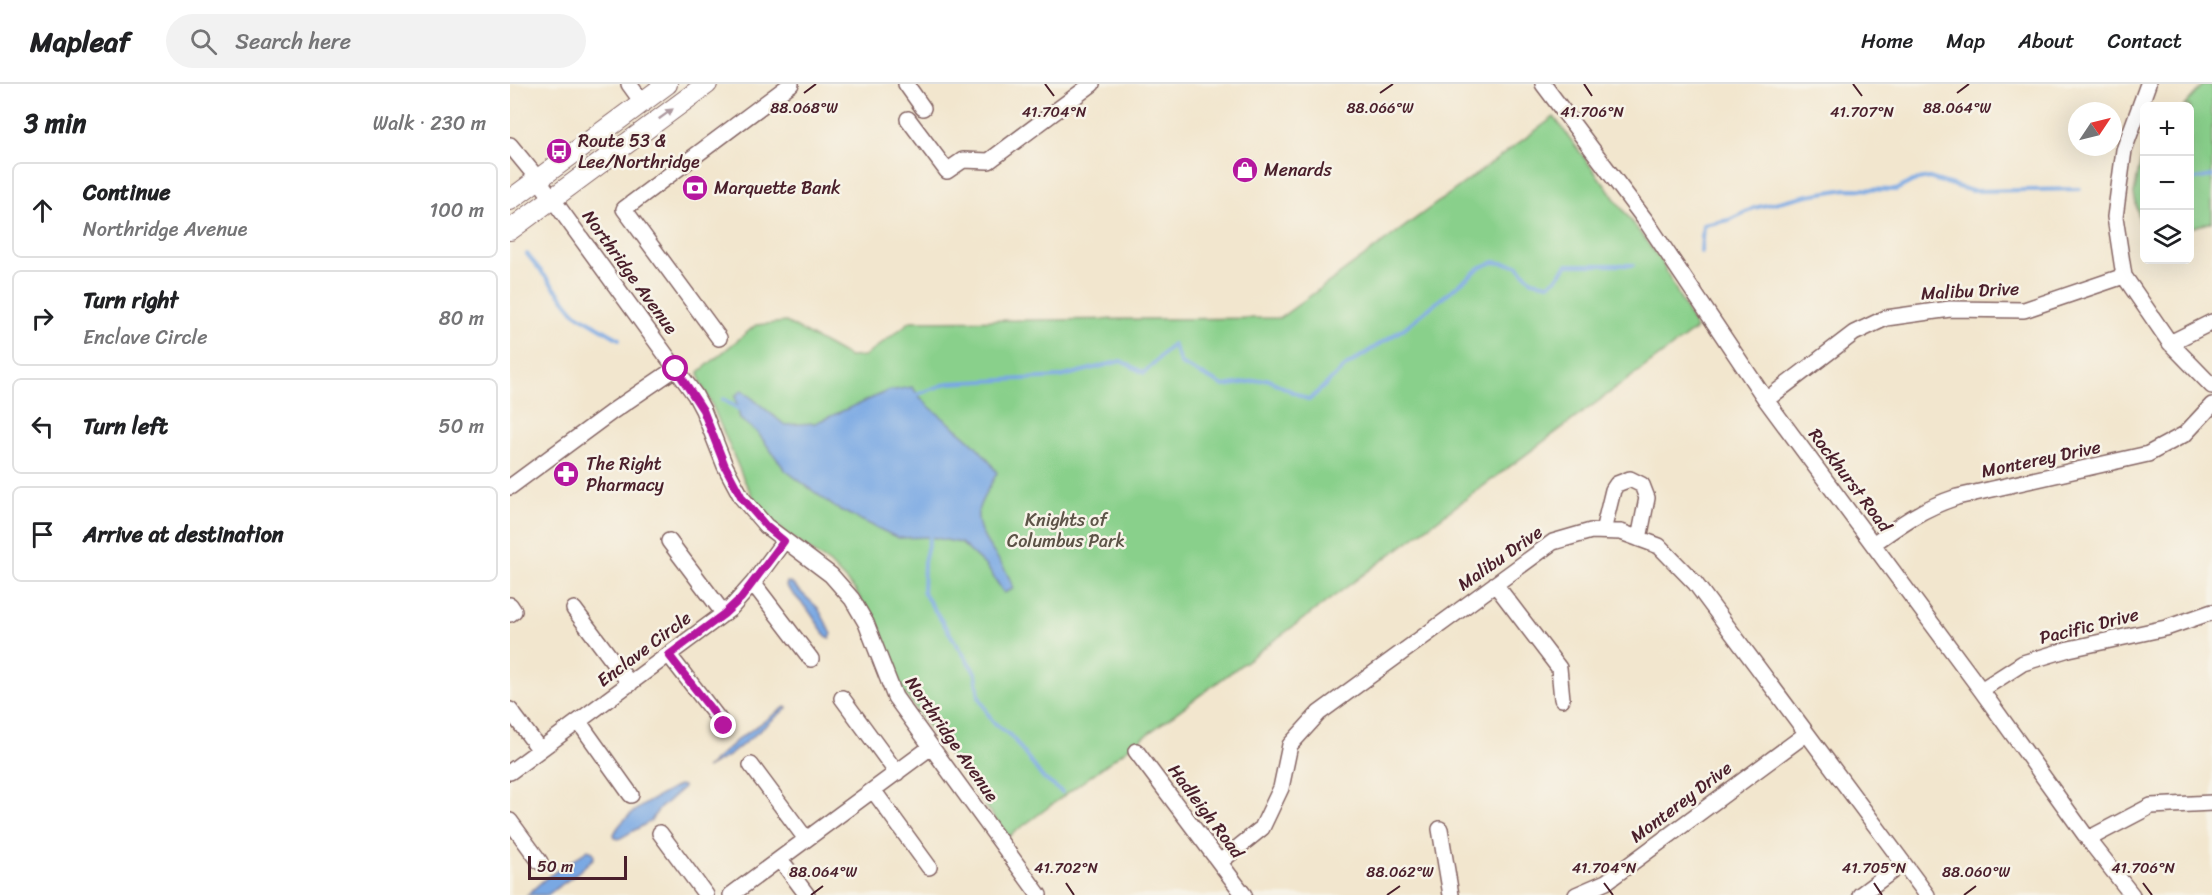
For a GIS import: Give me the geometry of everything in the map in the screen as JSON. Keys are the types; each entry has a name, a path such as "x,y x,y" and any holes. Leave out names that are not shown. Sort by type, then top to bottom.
{"main road":[{"path":"510,200 667,84"},
{"path":"510,230 707,84"}],"street":[{"path":"629,84 642,102"},
{"path":"719,338 624,209 791,84"},
{"path":"906,84 924,108"},
{"path":"908,119 947,171 963,160 989,161 1092,84"},
{"name":"Rockhurst Road","path":"1543,84 1646,221 1766,400 1981,690 2088,839 2132,895"},
{"path":"2148,84 2124,150 2115,217 2124,276 2170,343 2212,386"},
{"name":"Northridge Avenue","path":"510,145 552,198 703,410 725,466 742,498 766,526 831,576 852,599 866,623 895,697 1040,895"},
{"name":"Malibu Drive","path":"1766,400 1854,333 1886,318 1950,309 2024,310 2124,276"},
{"path":"2170,343 2212,322"},
{"path":"510,487 613,411 676,369"},
{"name":"Monterey Drive","path":"1873,544 1914,515 1946,501 2148,454 2185,434 2212,405"},
{"path":"1604,531 1613,490 1623,480 1630,479 1642,485 1647,498 1639,539"},
{"name":"Malibu Drive","path":"1220,862 1262,828 1281,788 1290,745 1319,713 1554,542 1591,531 1604,531 1621,532 1659,546 1695,583 1927,895"},
{"path":"669,541 724,614"},
{"name":"Enclave Circle","path":"510,772 724,614 753,583 784,541"},
{"path":"753,583 811,659"},
{"path":"1495,584 1559,668 1562,699"},
{"path":"510,605 514,610 510,614"},
{"path":"574,609 630,684"},
{"name":"Pacific Drive","path":"1981,690 2023,663 2166,628 2212,612"},
{"path":"669,655 724,726"},
{"path":"842,698 897,773"},
{"path":"510,710 540,750"},
{"path":"579,722 631,795"},
{"name":"Monterey Drive","path":"1576,895 1606,882 1806,734"},
{"path":"731,895 932,747"},
{"name":"Hadleigh Road","path":"1136,751 1244,895"},
{"path":"751,765 806,839"},
{"path":"873,790 929,867"},
{"path":"2088,839 2151,806 2212,803"},
{"path":"510,821 540,862"},
{"path":"1440,829 1451,895"},
{"path":"660,833 706,895"},
{"path":"780,859 807,895"},
{"path":"1860,895 1903,863"}],"green space":[{"path":"2204,84 2212,84 2212,222 2194,227 2194,102 2188,102"},
{"name":"Knights of Columbus Park","path":"1554,117 1661,261 1696,329 1008,837 899,686 878,628 855,590 830,564 786,533 768,517 755,500 701,384 699,372 756,325 786,322 849,357 865,356 911,321 1280,318"},
{"path":"2140,164 2140,223 2134,194"}],"water":[{"path":"912,387 928,406 975,445 997,473 981,503 978,522 986,541 1005,569 1013,589 1004,593 987,567 961,543 930,537 898,538 836,508 785,470 758,433 740,419 735,396 742,390 785,425 815,423 888,391"},
{"path":"787,582 791,583 818,608 832,634 830,638 786,586"},
{"path":"785,707 787,708 730,755 706,768 738,739"},
{"path":"679,785 683,788 658,810 651,821 619,839 615,838 614,834 626,818"},
{"path":"588,850 593,852 594,858 571,878 547,895 527,895 546,878"}],"waterway":[{"path":"2194,179 2212,176"},
{"path":"1701,252 1703,225 1729,220 1754,208 1808,195 1847,189 1896,190 1913,181 1929,178 1972,191 2080,189"},
{"path":"527,254 575,313 619,339"},
{"path":"916,395 948,383 1060,377 1121,361 1144,373 1173,344 1181,364 1224,386 1267,379 1309,400 1346,366 1403,329 1481,267 1494,262 1517,265 1532,281 1549,284 1567,265 1633,265"},
{"path":"723,399 742,411"},
{"path":"930,537 924,562 923,592 976,674 979,697 992,721 1012,737 1043,778 1062,792"}],"place":[{"name":"Route 53 & Lee/Northridge","path":"559,151"},
{"name":"Menards","path":"1245,170"},
{"name":"Marquette Bank","path":"695,188"},
{"name":"The Right Pharmacy","path":"566,474"}],"route":[{"path":"676,369 703,410 733,484 753,513 784,541 753,583 730,609 669,655 724,726"}]}
